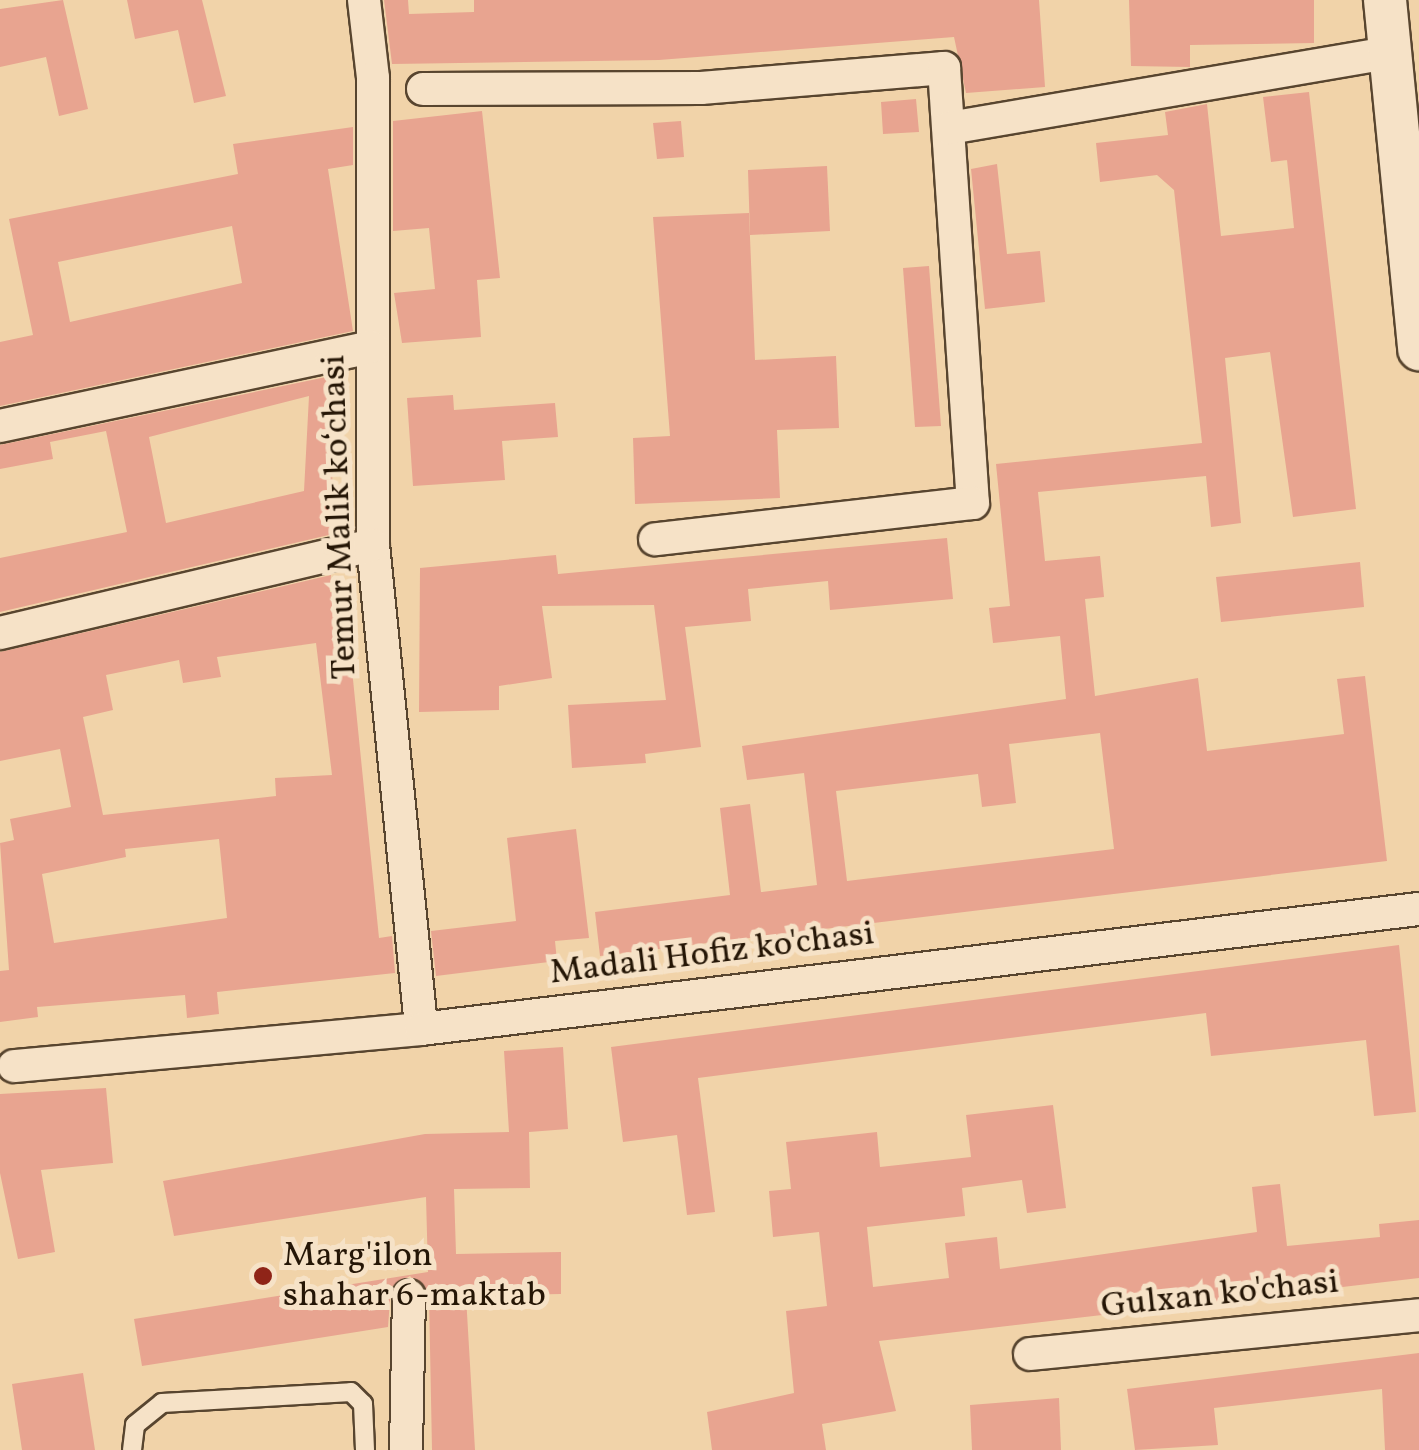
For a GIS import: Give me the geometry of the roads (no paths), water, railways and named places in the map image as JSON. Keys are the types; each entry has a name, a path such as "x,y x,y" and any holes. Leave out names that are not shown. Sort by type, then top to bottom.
{"street":[{"name":"Temur Malik koʻchasi","path":"364,0 373,78 374,545 421,1029"},
{"path":"1384,0 1419,348"},
{"path":"949,128 1390,53"},
{"path":"423,89 701,88 944,68 973,503 655,539"},
{"path":"0,426 372,347"},
{"path":"0,633 374,545"},
{"name":"Madali Hofiz ko'chasi","path":"14,1066 421,1029 1419,909"},
{"path":"406,1450 410,1296"},
{"name":"Gulxan ko'chasi","path":"1030,1354 1419,1316"}],"lane":[{"path":"132,1450 136,1425 162,1403 351,1392 362,1404 365,1450"}],"place":[{"name":"Marg'ilon shahar 6-maktab","path":"263,1276"}]}
